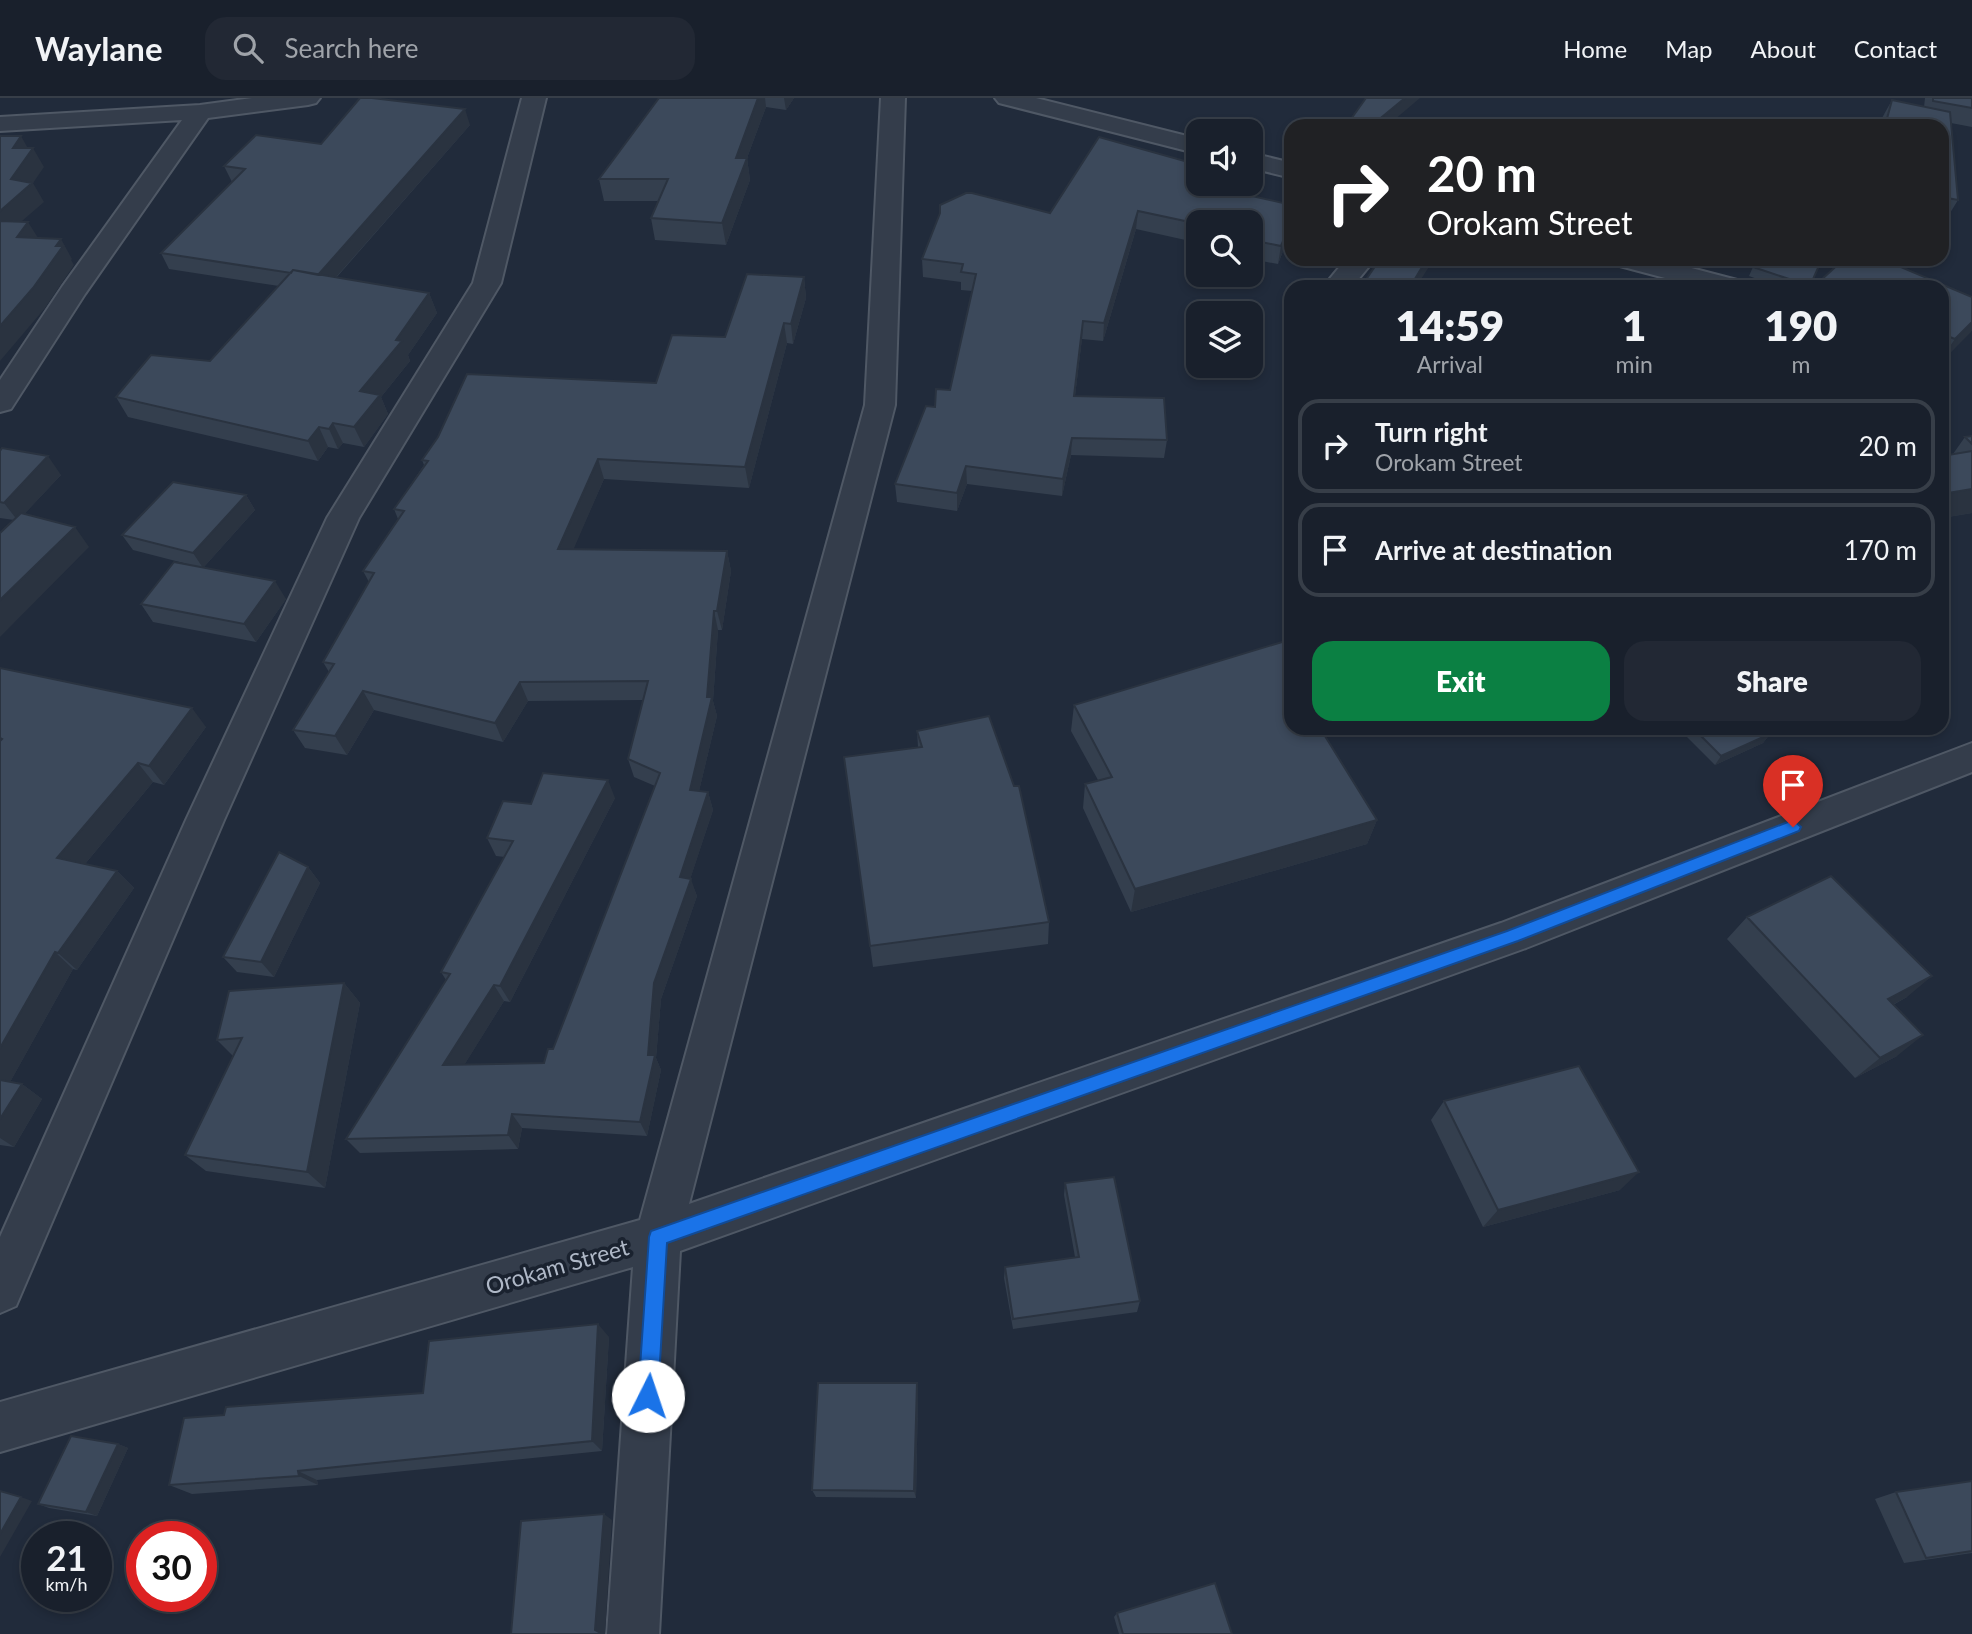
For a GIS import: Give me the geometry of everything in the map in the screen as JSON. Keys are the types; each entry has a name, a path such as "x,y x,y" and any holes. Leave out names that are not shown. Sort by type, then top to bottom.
{"street":[{"path":"0,124 200,112 308,98"},
{"path":"0,1290 205,820 343,518 487,283 534,98"},
{"path":"633,1634 658,1237 880,405 893,98"},
{"path":"1007,98 1186,144"},
{"path":"0,402 72,293 200,112"},
{"path":"1263,163 1284,169"},
{"path":"1342,280 1355,266"},
{"path":"1652,266 1705,280"},
{"name":"Orokam Street","path":"0,1427 658,1237 1512,936 1972,757"}],"building":[{"path":"360,98 465,109 318,275 161,253 245,169 224,166 256,135 321,144"},
{"path":"659,98 758,98 736,158 747,158 722,223 651,218 668,179 599,179"},
{"path":"1366,98 1405,98 1380,119 1351,119"},
{"path":"1933,98 1972,98 1972,108 1933,101"},
{"path":"1892,100 1950,112 1958,200 1949,198 1949,119 1887,119"},
{"path":"0,136 21,136 13,148 33,148 11,179 32,183 0,211"},
{"path":"1099,137 1186,161 1186,196 1252,196 1284,203 1284,239 1281,246 1263,242 1263,210 1186,210 1186,221 1138,211 1104,323 1083,321 1074,396 1164,398 1167,440 1072,438 1063,479 966,466 957,493 895,484 926,406 935,407 936,389 950,390 976,274 961,272 963,264 922,259 940,213 940,205 966,193 1050,213"},
{"path":"0,221 28,222 17,237 61,239 56,246 63,246 33,288 0,326"},
{"path":"1375,266 1423,266 1414,280 1366,280"},
{"path":"1819,266 1813,280 1792,280 1753,267"},
{"path":"1836,266 1899,266 1932,280 1821,280"},
{"path":"293,270 429,293 396,340 402,341 360,391 380,395 354,427 333,423 329,429 319,427 308,441 116,397 151,355 210,361"},
{"path":"747,274 804,277 791,324 784,323 745,467 598,459 558,549 727,551 717,611 714,611 707,697 712,697 690,790 708,792 680,877 691,879 654,983 648,1055 655,1055 640,1122 512,1114 508,1135 346,1139 450,974 441,972 513,841 487,838 503,801 531,804 543,773 608,780 500,986 494,985 443,1065 544,1063 548,1049 553,1049 660,773 628,759 648,681 520,682 495,723 363,691 335,736 293,730 334,664 323,662 374,573 363,571 404,511 394,509 428,461 422,460 438,437 467,374 656,383 672,335 725,337"},
{"path":"1949,287 1972,297 1972,322 1955,339 1949,337"},
{"path":"2,448 48,456 4,503 0,502"},
{"path":"1972,451 1972,489 1949,493 1949,455"},
{"path":"173,482 246,495 193,553 122,535"},
{"path":"21,513 75,527 0,600 0,533"},
{"path":"174,562 275,581 244,624 141,604"},
{"path":"1284,641 1284,735 1324,735 1377,820 1135,889 1085,784 1112,777 1074,705"},
{"path":"0,668 192,708 149,766 138,763 57,858 117,871 58,953 55,952 0,1048 2,739"},
{"path":"989,716 1014,786 1019,786 1049,922 870,946 844,757 922,747 917,731"},
{"path":"1700,735 1768,735 1721,756"},
{"path":"279,852 308,867 261,962 223,957"},
{"path":"1831,876 1932,976 1888,999 1923,1035 1880,1058 1747,917"},
{"path":"344,983 307,1172 185,1155 242,1038 217,1040 229,991"},
{"path":"1579,1066 1639,1172 1498,1210 1444,1101"},
{"path":"0,1080 22,1084 0,1119"},
{"path":"1114,1177 1140,1301 1013,1319 1005,1267 1079,1257 1065,1183"},
{"path":"598,1324 592,1441 298,1471 299,1476 169,1485 184,1418 224,1415 226,1407 423,1393 429,1341"},
{"path":"818,1383 917,1383 914,1491 812,1490"},
{"path":"71,1436 118,1444 86,1512 38,1504"},
{"path":"1972,1481 1972,1551 1926,1558 1896,1492"},
{"path":"0,1491 21,1497 0,1534"},
{"path":"604,1514 595,1630 601,1634 511,1634 521,1521"},
{"path":"1215,1583 1232,1634 1123,1634 1117,1613"}],"route":[{"path":"648,1396 658,1237 1512,936 1793,827"}]}
